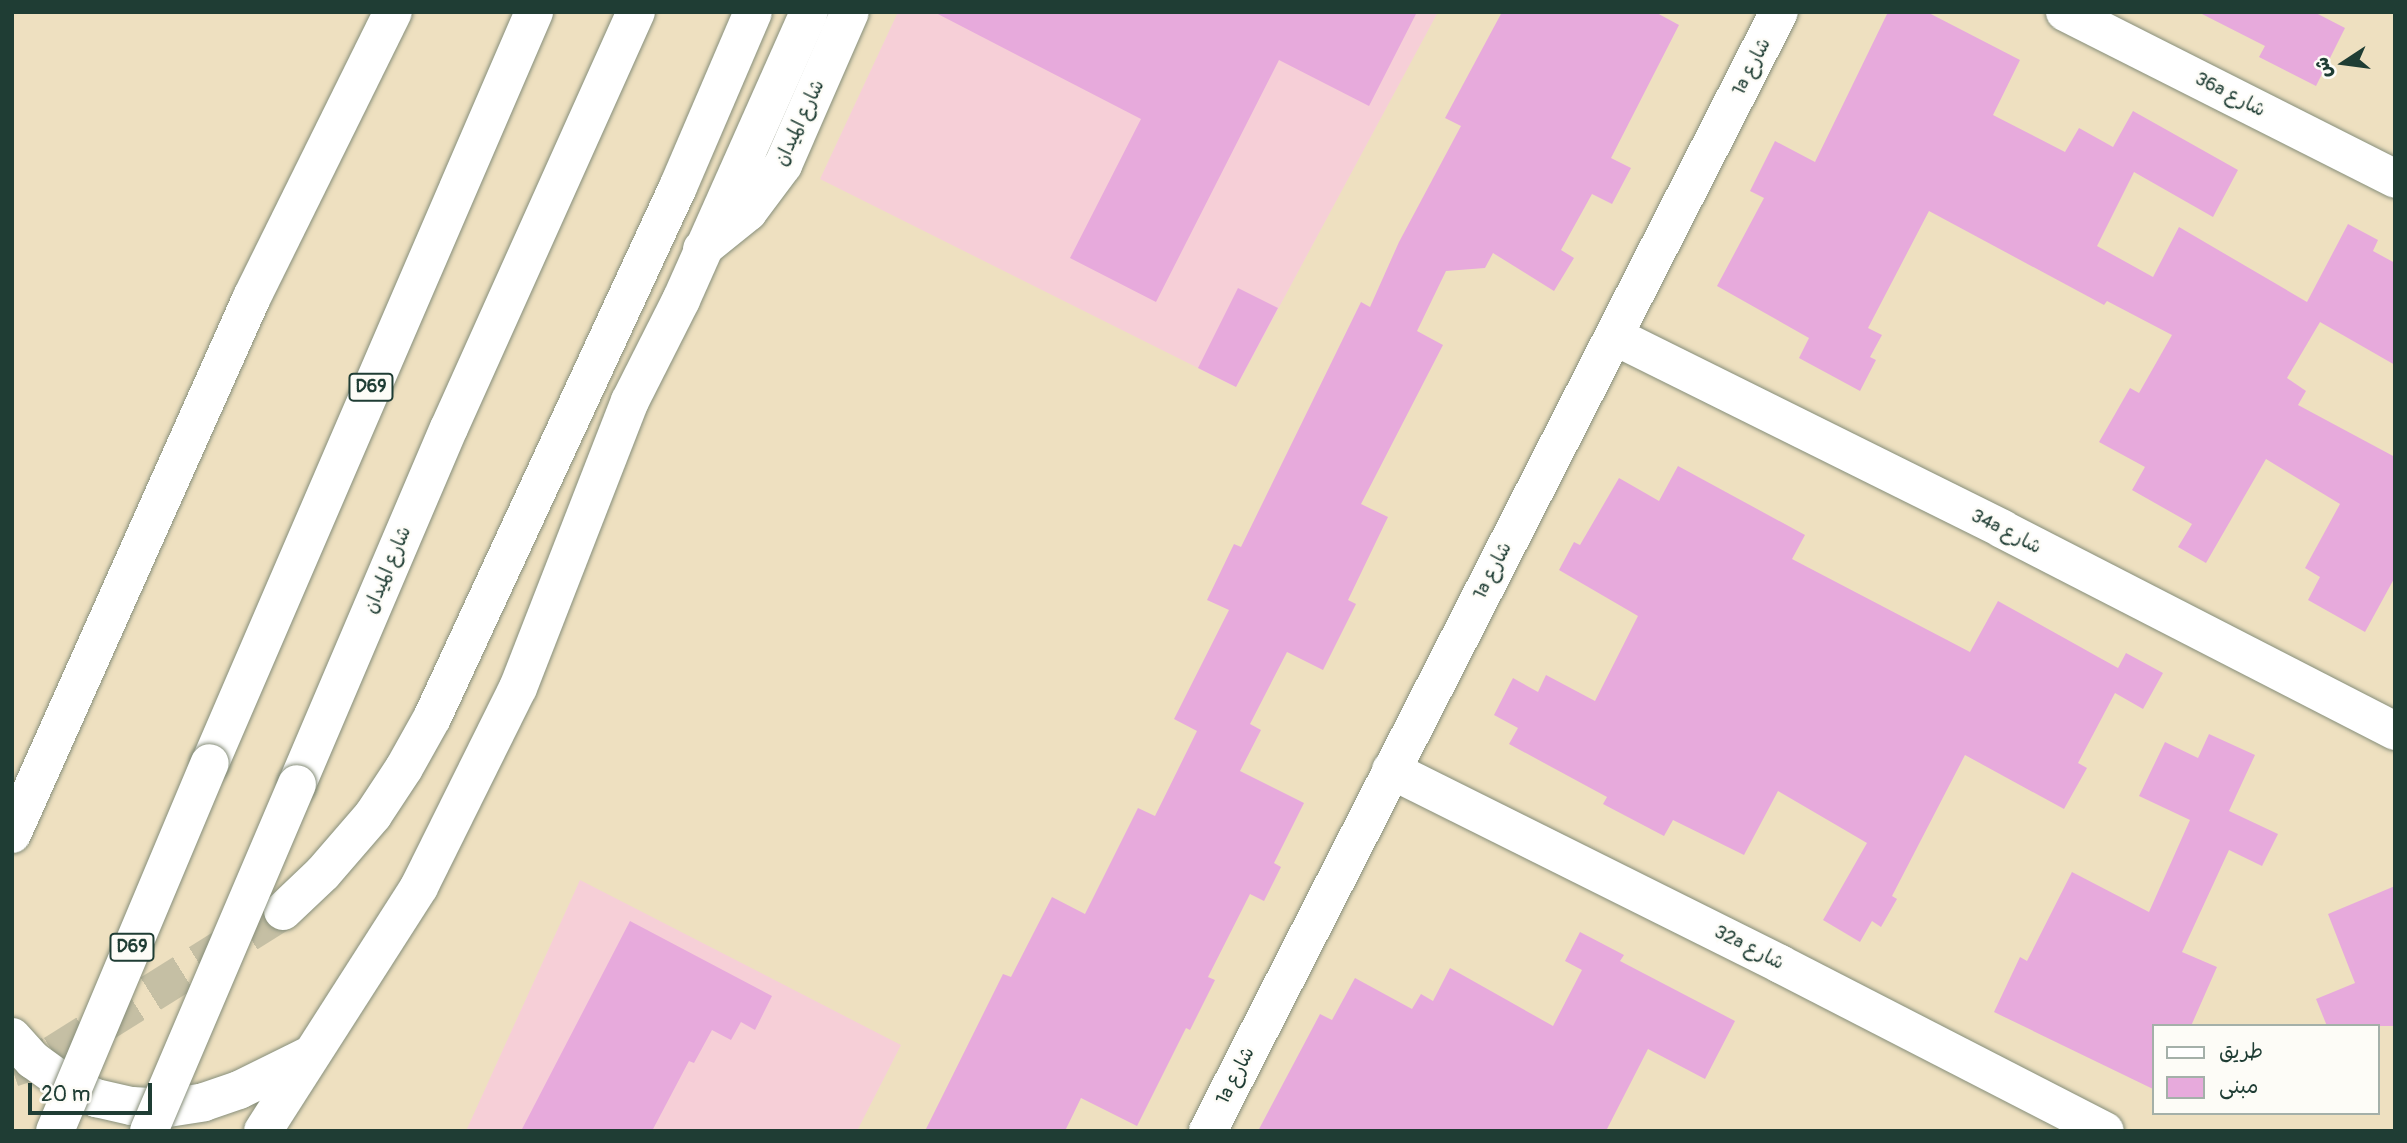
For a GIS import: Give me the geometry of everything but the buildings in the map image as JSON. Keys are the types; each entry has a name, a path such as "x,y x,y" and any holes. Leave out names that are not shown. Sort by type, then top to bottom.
{"main road":[{"path":"12,834 251,297 393,12"},
{"name":"D69","path":"54,1131 209,763 534,12"},
{"name":"شارع الميدان","path":"149,1131 449,428 636,12"},
{"path":"283,911 323,873 373,814 432,719 672,199 753,12"},
{"path":"263,1131 419,887 518,688 630,401 809,12"},
{"name":"شارع الميدان","path":"702,249 748,212 783,165 850,12"},
{"name":"1a شارع","path":"1208,1131 1391,770 1616,337 1779,12"},
{"name":"36a شارع","path":"2065,12 2395,179"},
{"name":"34a شارع","path":"1616,337 2002,529 2395,731"},
{"path":"12,794 45,763"},
{"name":"32a شارع","path":"1391,770 1780,964 2105,1131"},
{"path":"12,1037 33,1060 63,1082 96,1097 132,1107 168,1108 204,1102 303,1066"},
{"path":"299,1131 303,1066"}],"shaded area":[{"path":"898,12 1438,12 1236,387 820,179"},
{"path":"580,880 901,1045 857,1131 466,1131"}],"tunnel":[{"path":"12,1068 54,1054 283,911"}]}
